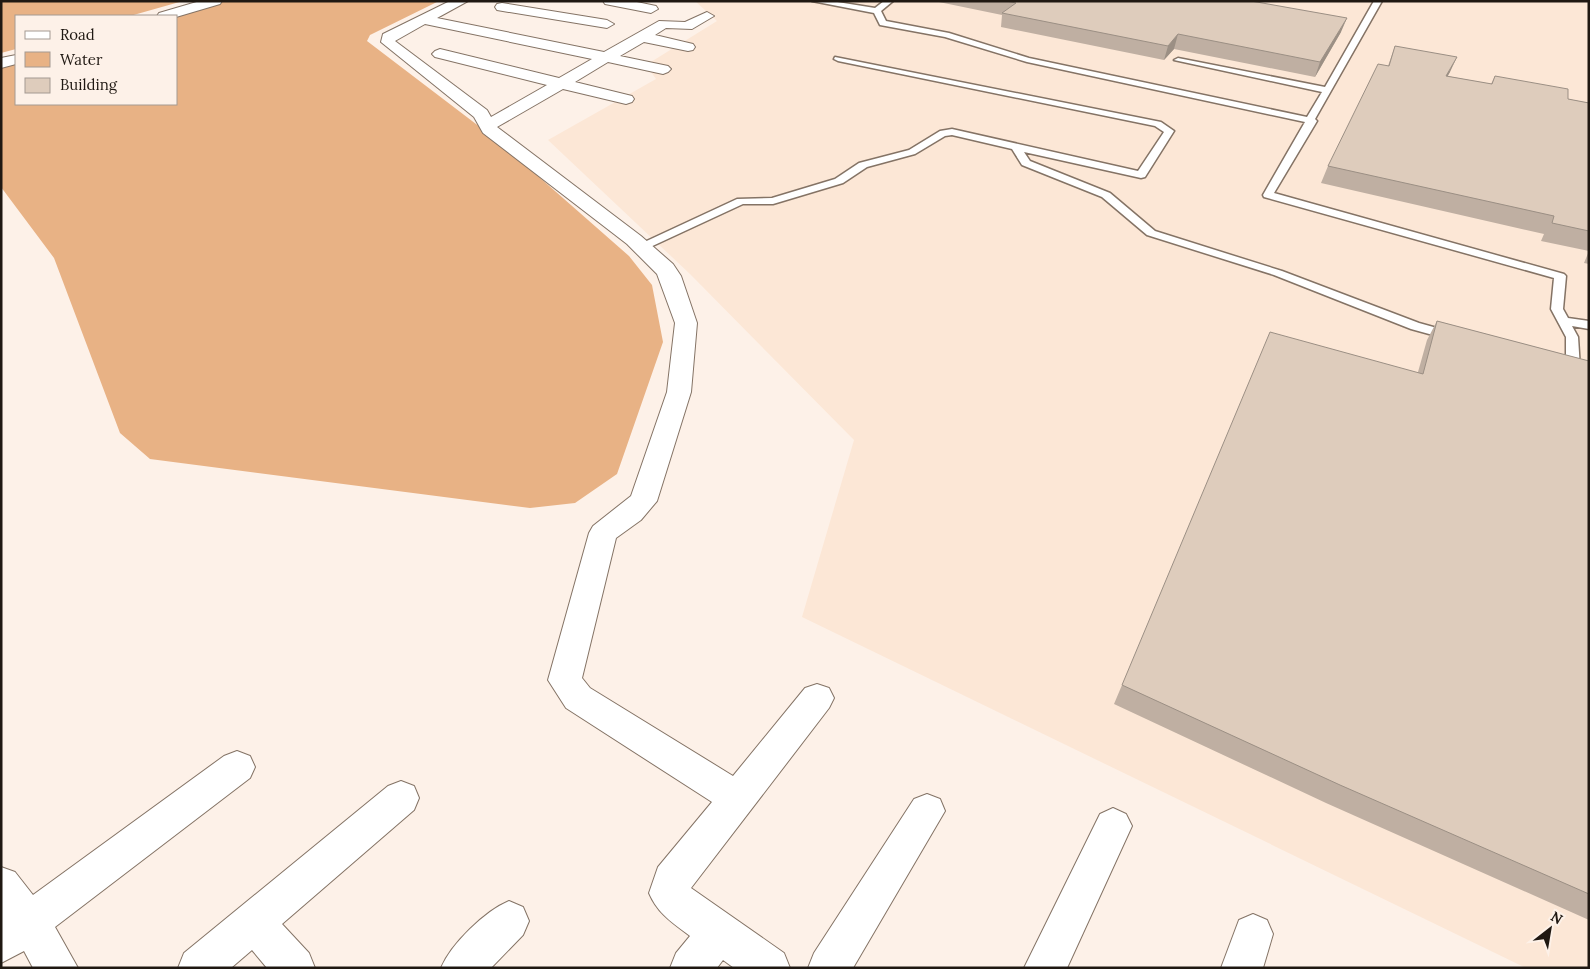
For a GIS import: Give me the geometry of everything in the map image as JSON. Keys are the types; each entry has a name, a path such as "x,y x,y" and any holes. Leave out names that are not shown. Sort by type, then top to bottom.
{"street":[{"path":"167,15 215,1"},
{"path":"461,1 386,40 481,114 487,126 642,247 668,272 686,323 678,400 643,501 639,507 603,533 565,680 578,698 738,798"},
{"path":"610,1 651,9"},
{"path":"486,15 508,4 688,47"},
{"path":"487,126 666,23 687,26 707,16"},
{"path":"424,20 663,70"},
{"path":"416,64 487,33"},
{"path":"440,54 626,99"},
{"path":"1,64 15,59"},
{"path":"769,968 677,902 669,892 672,881 817,698"},
{"path":"15,933 237,767"},
{"path":"200,968 401,798"},
{"path":"829,968 927,811"},
{"path":"1045,968 1113,826"},
{"path":"1,886 15,933 58,968"},
{"path":"462,968 509,921"},
{"path":"254,922 294,968"},
{"path":"691,968 719,933"}],"lane":[{"path":"816,1 877,11 889,1"},
{"path":"1378,1 1268,196 1555,273 1561,278 1557,309 1572,340 1572,368"},
{"path":"877,11 883,22 946,35 1023,59 1312,121"},
{"path":"642,247 741,201 773,201 839,181 863,165 912,152 946,132 1141,175 1169,132 1158,124 838,58"},
{"path":"1178,60 1327,90"},
{"path":"1016,147 1026,163 1106,195 1151,233 1278,273 1415,326 1459,338"},
{"path":"1564,321 1589,325"}],"shaded area":[{"path":"695,1 1589,1 1589,968 1526,968 802,617 854,440 690,274 548,140 656,79 646,65 717,21"}],"water":[{"path":"1,1 183,1 134,15 15,15 15,49 1,53"},
{"path":"223,1 439,1 370,35 367,41 497,140 629,256 652,285 663,342 617,474 575,503 530,508 150,459 120,433 54,258 1,187 1,65 15,61 15,105 178,105 178,15 174,15"}],"building":[{"path":"1006,1 1251,1 1347,18 1320,62 1178,34 1168,46 1002,13 1016,3"},
{"path":"1395,46 1457,57 1446,76 1492,84 1495,76 1568,89 1568,99 1589,103 1589,231 1552,223 1554,216 1328,166 1378,64 1389,66"},
{"path":"1437,321 1589,361 1589,894 1340,785 1122,685 1270,332 1423,374"}]}
